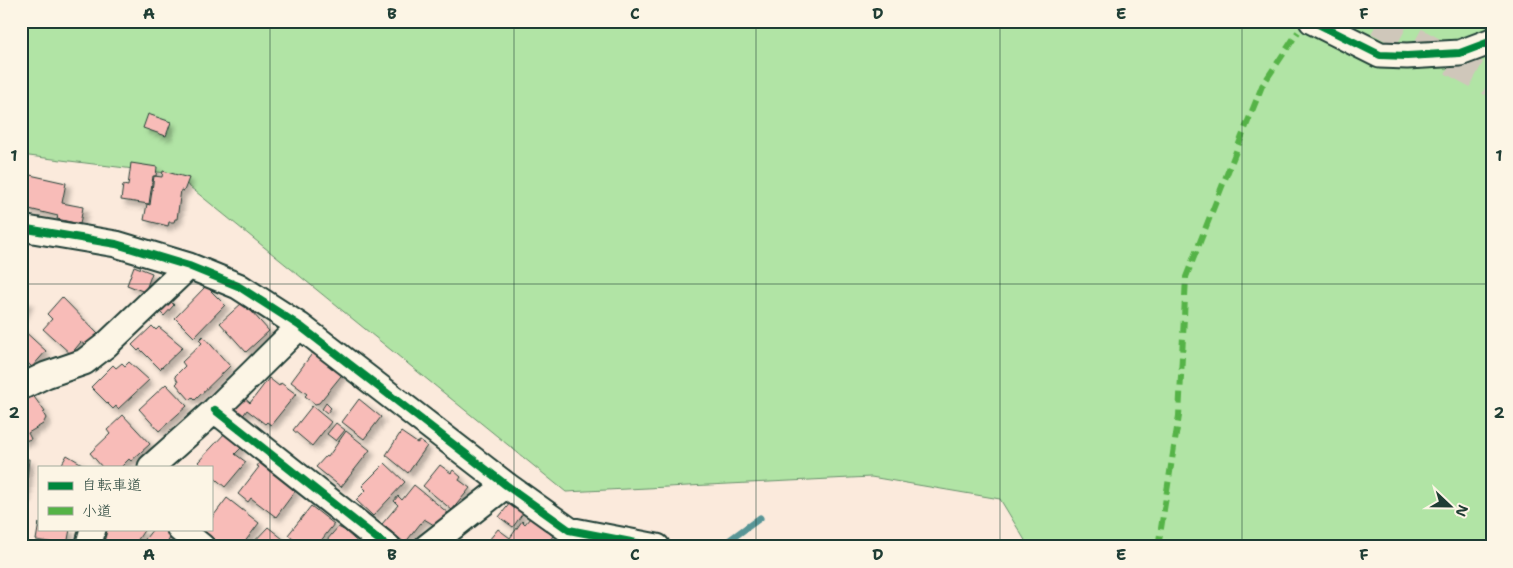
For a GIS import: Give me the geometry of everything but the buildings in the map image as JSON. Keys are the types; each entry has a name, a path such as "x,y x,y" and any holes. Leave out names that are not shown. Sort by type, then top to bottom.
{"street":[{"path":"1312,21 1380,55 1406,56 1460,52 1492,41"},
{"path":"21,228 116,244 189,266 238,286 300,326 506,485 569,530 658,547"},
{"path":"21,387 46,375 84,362 106,345 189,266"},
{"path":"153,466 215,410 300,326"},
{"path":"215,410 388,547"},
{"path":"427,547 506,485"},
{"path":"88,547 93,530"},
{"path":"181,530 202,547"}],"green space":[{"path":"21,21 1492,21 1492,547 1029,547 1000,499 871,477 566,492 174,174 21,155"}],"waterway":[{"path":"720,547 760,518"}],"tunnel":[{"path":"1378,21 1492,83"}],"marked path":[{"path":"1158,547 1179,416 1186,277 1262,86 1298,32"}],"cycle path":[{"path":"1312,21 1380,55 1407,56 1460,53 1492,41"},
{"path":"21,228 116,244 189,266 238,286 300,326 506,485 569,530 657,547"},
{"path":"215,410 388,547"}]}
